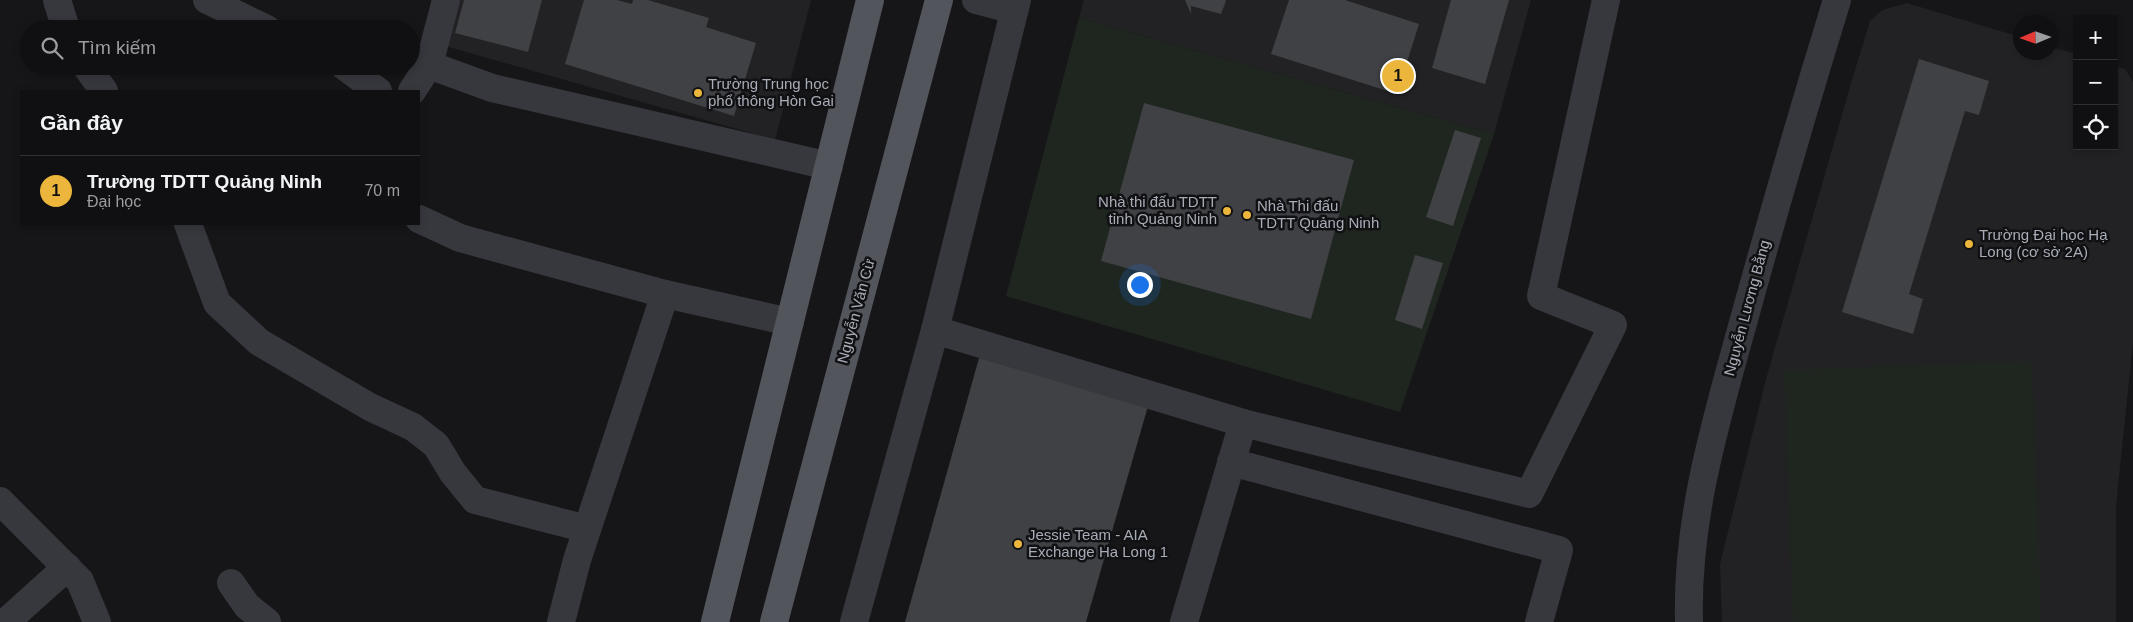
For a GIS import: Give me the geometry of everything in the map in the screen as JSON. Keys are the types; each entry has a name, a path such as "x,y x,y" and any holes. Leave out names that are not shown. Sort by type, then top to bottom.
{"main road":[{"path":"715,622 870,0"},
{"name":"Nguyễn Văn Cừ","path":"774,622 939,0"}],"street":[{"path":"57,0 63,20"},
{"path":"207,0 248,20"},
{"path":"413,90 429,65 446,0"},
{"path":"854,622 934,330 1016,5 976,0"},
{"path":"934,330 1243,423 1529,494 1614,325 1541,296 1606,0"},
{"name":"Nguyễn Lương Bằng","path":"1689,622 1688,597 1697,505 1716,420 1789,157 1837,0"},
{"path":"429,65 492,88 829,166"},
{"path":"92,75 103,90"},
{"path":"356,75 377,90"},
{"path":"420,219 460,238 665,294 790,322"},
{"path":"188,225 217,304 259,342 370,407 413,427 436,445 453,473 475,500 587,529"},
{"path":"561,622 577,560 665,294"},
{"path":"1184,622 1243,423"},
{"path":"1232,462 1558,550 1539,622"},
{"path":"0,501 80,580 97,622"},
{"path":"6,622 67,567"},
{"path":"231,583 247,606 267,622"}],"shaded area":[{"name":"Trường Trung học phổ thông Hòn Gai","path":"455,0 811,0 775,140 442,45"},
{"path":"1084,0 1531,0 1494,134 1079,18"},
{"name":"Trường Đại học Hạ Long (cơ sở 2A)","path":"1907,3 2013,35 2013,60 2058,60 2058,49 2073,53 2073,150 2118,150 2118,67 2125,69 2133,82 2133,342 2116,506 2116,622 1722,622 1720,564 1766,379 1870,21 1882,10"},
{"name":"Nhà Thi đấu TDTT Quảng Ninh","path":"1079,18 1494,134 1400,412 1006,296"},
{"path":"2032,361 2041,622 1793,622 1784,370"}],"building":[{"path":"464,0 542,0 528,52 455,33"},
{"path":"584,0 617,0 632,4 633,0 648,0 709,18 706,27 756,43 734,116 565,64"},
{"path":"1185,0 1226,1 1221,14 1191,6 1191,14"},
{"path":"1289,0 1345,0 1419,24 1397,94 1271,54"},
{"path":"1451,0 1509,0 1485,84 1432,68"},
{"path":"1919,59 1989,81 1979,115 1965,111 1909,294 1923,299 1913,334 1842,312"},
{"name":"Nhà thi đấu TDTT tỉnh Quảng Ninh","path":"1144,103 1354,160 1311,319 1101,261"},
{"path":"1455,130 1481,138 1453,226 1426,217"},
{"path":"1415,255 1443,263 1422,329 1395,320"},
{"name":"Jessie Team - AIA Exchange Ha Long 1","path":"979,358 1148,406 1086,622 905,622"}],"place":[{"name":"Trường TDTT Quảng Ninh","path":"1398,76"},
{"name":"Trường Trung học phổ thông Hòn Gai","path":"698,93"},
{"name":"Nhà thi đấu TDTT tỉnh Quảng Ninh","path":"1227,211"},
{"name":"Nhà Thi đấu TDTT Quảng Ninh","path":"1247,215"},
{"name":"Trường Đại học Hạ Long (cơ sở 2A)","path":"1969,244"},
{"name":"Jessie Team - AIA Exchange Ha Long 1","path":"1018,544"}]}
